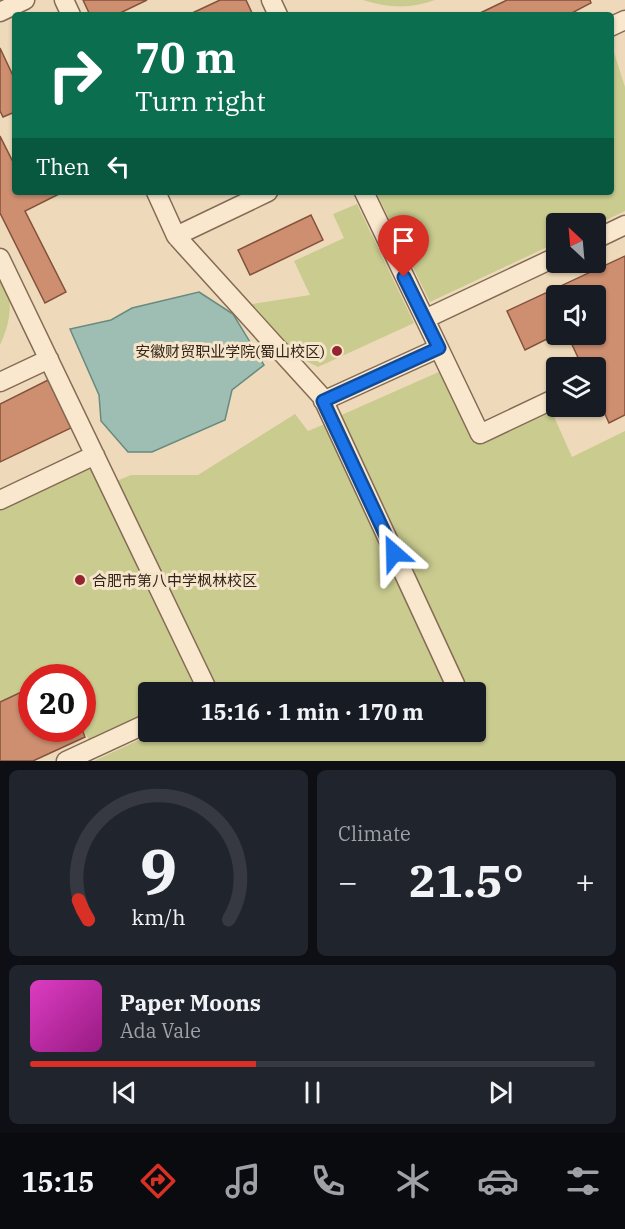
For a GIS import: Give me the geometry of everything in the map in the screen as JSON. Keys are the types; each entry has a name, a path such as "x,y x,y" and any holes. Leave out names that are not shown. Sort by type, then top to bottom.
{"lane":[{"path":"0,12 26,0"},
{"path":"157,195 176,236 323,401 454,682"},
{"path":"176,236 262,195"},
{"path":"365,195 480,434 546,403"},
{"path":"606,234 625,225"},
{"path":"0,258 204,682"},
{"path":"425,319 546,262"},
{"path":"323,401 439,348"},
{"path":"0,382 49,359"},
{"path":"0,500 95,455"},
{"path":"66,761 138,728"}],"green space":[{"path":"363,0 435,0 417,5 399,6 381,5"},
{"path":"614,52 625,87 625,211 606,220 606,213 546,213 546,248 430,302 377,195 614,195"},
{"path":"357,204 414,323 318,367 292,354 252,304 310,295 294,261 344,238 333,214"},
{"path":"0,265 10,305 8,324 0,345"},
{"path":"441,371 477,444 546,415 546,417 554,417 572,457 625,431 625,761 94,761 138,740 486,742 486,682 462,682 435,630 337,417"},
{"path":"295,414 308,431 325,424 447,682 211,682 112,483 131,475 198,475"},
{"path":"88,469 97,473 197,676 196,682 138,682 138,723 92,744 91,742 96,742 96,664 18,664 18,693 0,702 0,510"}],"water":[{"path":"199,292 233,314 264,365 232,390 225,420 152,452 128,452 101,421 99,395 70,329 111,320 132,308"}],"building":[{"path":"83,0 147,0 122,12 89,12"},
{"path":"220,0 246,0 252,12 194,12"},
{"path":"507,0 590,0 591,3 574,12 482,12"},
{"path":"0,48 12,74 12,113 3,117 0,111"},
{"path":"0,136 12,160 12,195 57,195 25,211 66,292 45,303 0,213"},
{"path":"311,215 323,240 250,275 238,250"},
{"path":"625,256 625,415 609,423 606,416 606,357 578,357 572,345 606,345 606,285 563,285 589,273 606,273 606,265"},
{"path":"546,293 546,340 525,350 507,311"},
{"path":"48,380 71,428 0,462 0,404"},
{"path":"18,694 18,742 74,742 33,761 0,761 0,702"}],"place":[{"name":"安徽财贸职业学院(蜀山校区)","path":"337,351"},
{"name":"合肥市第八中学枫林校区","path":"80,580"}],"route":[{"path":"394,553 323,401 439,348 404,277"}]}
